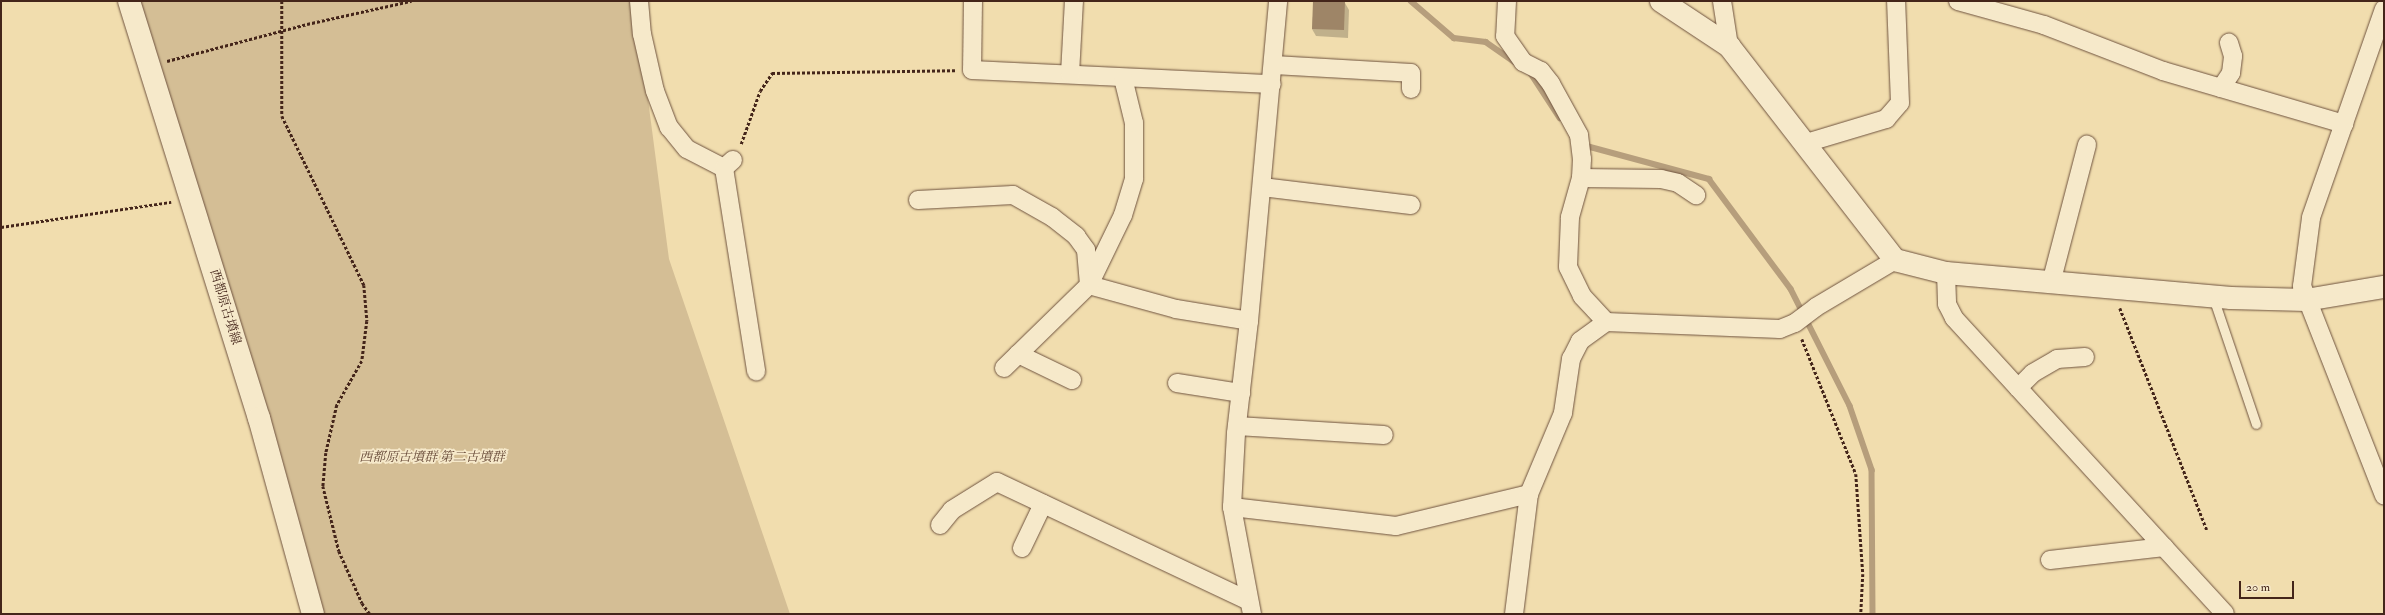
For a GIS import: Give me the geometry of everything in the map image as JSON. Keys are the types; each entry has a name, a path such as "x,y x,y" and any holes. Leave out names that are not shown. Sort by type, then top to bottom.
{"street":[{"name":"西都原古墳線","path":"129,1 259,418 313,614"},
{"path":"639,1 642,34 655,91 669,127 687,149 728,164 756,371"},
{"path":"973,1 972,70 1272,84"},
{"path":"1070,74 1074,1"},
{"path":"1250,608 1232,507 1237,426 1250,321 1274,64 1278,1"},
{"path":"1507,1 1505,36 1523,62 1545,75 1579,135 1582,159 1581,178 1570,217 1568,267 1582,296 1606,322"},
{"path":"1661,1 1729,46 1806,143 1895,260 1946,273 2213,297 2306,300 2384,287"},
{"path":"1722,1 1729,46"},
{"path":"1806,143 1886,119 1900,103 1896,1"},
{"path":"1958,1 1981,4 2044,25 2163,71 2344,124"},
{"path":"2384,9 2311,218 2302,286 2306,300 2384,495"},
{"path":"2221,88 2231,73 2233,56 2229,43"},
{"path":"1274,64 1411,73 1411,89"},
{"path":"1004,368 1089,285 1123,216 1134,178 1134,123 1123,78"},
{"path":"2051,283 2087,145"},
{"path":"1581,178 1661,178 1678,183 1696,195"},
{"path":"1262,187 1412,205"},
{"path":"918,200 1013,195 1052,217 1076,236 1086,250 1089,285"},
{"path":"1514,614 1529,494 1563,414 1571,359 1580,341 1606,322 1780,329 1895,260"},
{"path":"1946,273 1947,304 1954,318 2225,614"},
{"path":"1089,285 1176,309 1250,321"},
{"path":"1018,354 1072,380"},
{"path":"2018,388 2033,373 2057,359 2085,357"},
{"path":"1177,383 1241,393"},
{"path":"1237,426 1384,434"},
{"path":"940,525 952,510 997,482 1250,608"},
{"path":"1232,507 1396,526 1529,494"},
{"path":"1022,548 1043,504"},
{"path":"2050,560 2164,547"}],"lane":[{"path":"2213,297 2256,424"}],"path":[{"path":"282,1 282,116 364,285 367,322 362,361 337,405 326,453 323,486 339,551 362,603 370,614"},
{"path":"150,66 307,24 411,1"},
{"path":"728,164 740,147 760,90 772,73 972,70"},
{"path":"1,227 174,202"},
{"path":"2112,289 2207,530"},
{"path":"1802,317 1856,474 1863,574 1861,614"}],"green space":[{"name":"西都原古墳群 第二古墳群","path":"129,1 635,1 669,259 790,614 313,614"}],"building":[{"path":"1313,1 1345,2 1344,30 1312,29"}],"waterway":[{"path":"1411,1 1454,38 1486,42 1515,62"},
{"path":"1530,72 1560,118"},
{"path":"1583,145 1709,179 1791,289 1850,406 1872,470 1873,614"}]}
